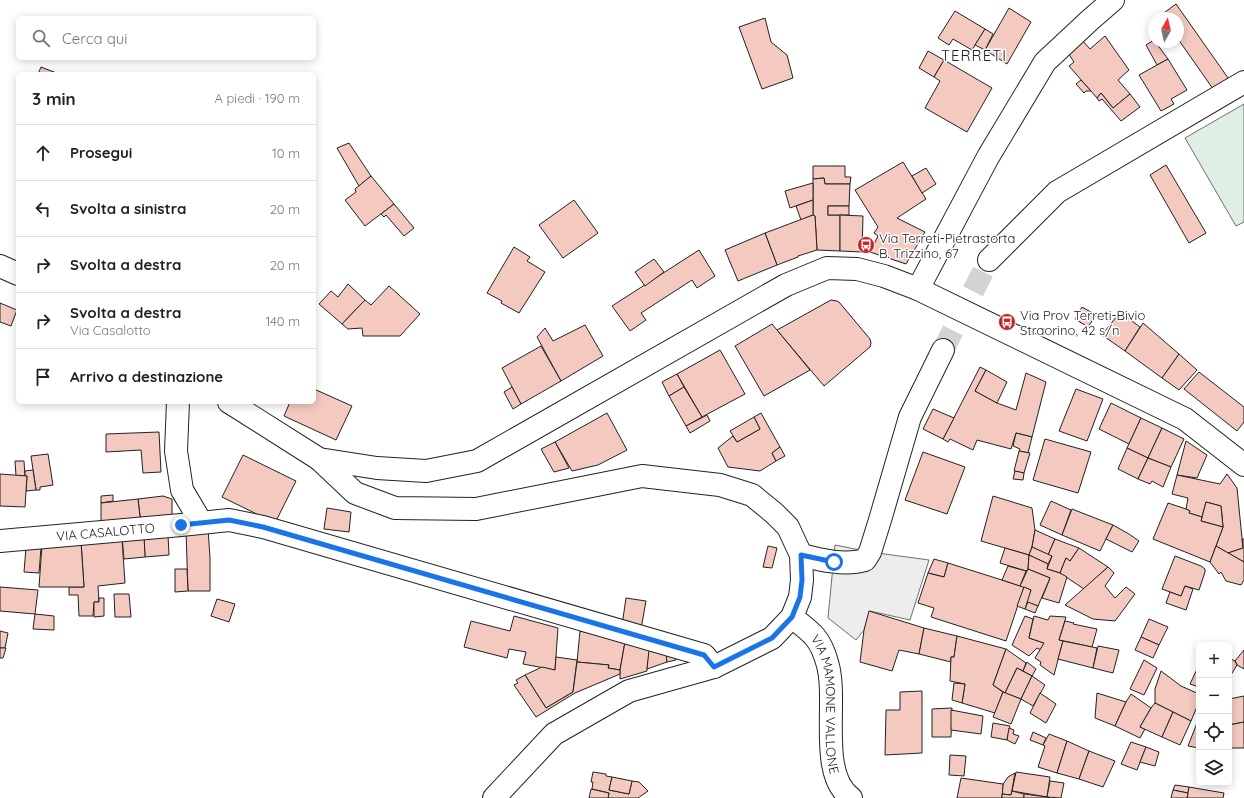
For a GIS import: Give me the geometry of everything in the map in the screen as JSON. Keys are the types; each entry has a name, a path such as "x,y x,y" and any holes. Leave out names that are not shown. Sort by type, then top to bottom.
{"street":[{"path":"918,289 988,157 1046,62 1113,0"},
{"path":"990,260 1057,192 1244,82"},
{"path":"0,266 16,273"},
{"path":"319,459 377,468 426,471 478,461 786,286 827,268 857,269 884,276 918,289 1185,419 1244,465"},
{"path":"801,555 834,562 858,563 865,560 870,552 910,417 943,350"},
{"path":"178,404 176,451 182,490 201,522"},
{"path":"233,404 319,459 355,493 395,508 476,509 642,476 720,485 752,496 774,513 788,527 801,555 802,580 800,597 792,617 772,638 714,667 629,691 554,734 494,798"},
{"name":"VIA CASALOTTO","path":"0,541 229,520 263,527 704,655 714,667"},
{"name":"VIA MAMONE VALLONE","path":"792,617 815,637 827,661 832,686 831,751 836,780 845,794 850,798"}],"green space":[{"path":"1244,104 1244,222 1236,226 1185,138"}],"shaded area":[{"path":"835,545 870,552 929,560 910,620 870,611 864,630 856,640 828,618"}],"building":[{"path":"1176,4 1182,12 1165,12"},
{"path":"1009,8 1031,22 1007,64 985,50"},
{"path":"955,11 985,29 972,50 953,39 949,45 938,38"},
{"path":"1184,15 1233,85 1218,96 1184,48"},
{"path":"765,18 771,42 787,55 793,78 762,89 739,27"},
{"path":"985,29 993,34 985,50 975,45"},
{"path":"1105,36 1129,70 1118,80 1130,94 1113,108 1101,93 1097,98 1069,66 1074,62 1068,53 1082,40 1090,49"},
{"path":"1148,44 1148,48 1160,48 1168,59 1157,65 1146,45"},
{"path":"928,51 944,60 934,77 919,68"},
{"path":"1168,59 1187,90 1171,99 1174,104 1161,111 1139,75"},
{"path":"944,60 992,88 967,132 925,108 940,81 934,77"},
{"path":"41,67 54,72 39,72"},
{"path":"1081,80 1091,91 1086,91 1084,93 1076,84"},
{"path":"1101,93 1113,108 1130,94 1140,107 1121,121 1102,99 1099,101 1097,98"},
{"path":"349,143 371,176 359,186 337,148"},
{"path":"903,162 926,199 897,218 925,232 906,264 870,252 878,236 874,233 878,227 855,190"},
{"path":"1166,165 1206,233 1189,243 1150,175"},
{"path":"813,166 845,166 845,177 851,177 850,184 825,184 824,178 813,179"},
{"path":"926,168 936,184 922,193 912,176"},
{"path":"371,176 394,204 365,226 345,200 356,192 355,189"},
{"path":"824,178 825,184 850,184 849,206 828,206 828,215 840,215 840,251 817,250 815,216 813,215 813,179"},
{"path":"813,183 813,200 790,208 785,191"},
{"path":"574,200 598,233 563,258 539,225"},
{"path":"813,200 813,215 801,220 796,206"},
{"path":"394,204 414,228 404,236 386,215 384,217 381,214"},
{"path":"828,206 849,206 849,215 828,215"},
{"path":"813,215 815,216 817,250 777,265 765,233"},
{"path":"840,215 863,216 862,252 840,251"},
{"path":"765,233 777,265 738,281 725,250"},
{"path":"514,247 530,257 527,261 545,272 519,313 487,293"},
{"path":"699,250 715,276 697,288 692,280 641,313 646,320 630,331 612,306"},
{"path":"654,259 664,272 645,286 635,272"},
{"path":"348,284 365,300 342,324 319,304 331,291 338,297"},
{"path":"389,286 420,314 400,336 363,336 362,328 348,329 342,324 365,300 371,305"},
{"path":"831,300 839,302 870,339 871,343 870,347 824,386 777,330"},
{"path":"0,303 16,310 11,326 0,322"},
{"path":"1082,307 1096,315 1088,327 1075,319"},
{"path":"1120,312 1140,327 1125,351 1102,335"},
{"path":"1143,323 1179,354 1162,378 1125,351"},
{"path":"772,324 810,370 764,396 735,346"},
{"path":"585,325 603,356 561,381 537,337 545,328 553,341"},
{"path":"541,346 561,381 521,404 502,368"},
{"path":"720,350 745,394 702,417 677,374"},
{"path":"1179,354 1197,370 1179,390 1162,378"},
{"path":"980,367 986,370 975,391 997,403 1016,410 1026,373 1046,382 1032,437 1016,433 1011,449 977,440 973,450 950,439 948,442 943,439"},
{"path":"986,370 1007,382 997,403 975,391"},
{"path":"1199,372 1244,407 1244,422 1237,431 1184,389"},
{"path":"677,374 684,387 669,396 662,382"},
{"path":"512,387 521,404 513,409 504,392"},
{"path":"684,387 702,417 686,426 669,396"},
{"path":"1076,389 1103,399 1087,441 1059,431"},
{"path":"316,390 352,406 336,440 284,416 289,404 316,404"},
{"path":"1111,403 1141,418 1129,444 1099,429"},
{"path":"933,409 954,418 943,439 923,429"},
{"path":"607,413 627,450 598,465 572,471 555,442"},
{"path":"761,413 780,447 772,453 776,461 760,471 728,467 718,448 733,436 737,442 760,429 754,417"},
{"path":"707,415 710,421 690,433 686,426"},
{"path":"754,417 760,429 737,442 730,431"},
{"path":"1141,418 1162,428 1148,458 1127,448"},
{"path":"1162,428 1184,439 1171,467 1148,458"},
{"path":"159,432 161,472 143,473 141,450 106,452 106,434"},
{"path":"1016,433 1032,437 1028,453 1019,451 1020,449 1013,446"},
{"path":"1045,439 1091,452 1078,493 1033,480"},
{"path":"1186,441 1207,455 1197,478 1177,475"},
{"path":"555,442 569,468 554,472 541,449"},
{"path":"780,447 785,456 776,461 772,453"},
{"path":"1127,448 1148,458 1138,479 1118,469"},
{"path":"1019,451 1030,453 1024,473 1014,471"},
{"path":"923,452 965,467 947,514 905,500"},
{"path":"48,454 53,485 40,487 40,490 36,490 31,456"},
{"path":"243,455 296,481 275,523 222,497"},
{"path":"1148,458 1171,467 1163,487 1152,481 1150,484 1138,479"},
{"path":"15,461 24,461 25,476 16,476"},
{"path":"33,470 36,490 26,491 27,476 25,476 25,471"},
{"path":"1015,471 1024,473 1023,480 1013,479"},
{"path":"0,474 27,476 25,507 0,506"},
{"path":"1227,474 1237,488 1243,548 1228,553 1216,546 1223,527 1221,506 1206,502 1202,517 1189,513 1190,511 1186,509 1188,498 1172,494 1177,475 1220,484"},
{"path":"113,495 113,501 101,503 101,496"},
{"path":"163,496 172,499 172,519 141,524 138,499"},
{"path":"993,496 1032,508 1035,530 1029,555 981,541"},
{"path":"138,499 141,525 101,529 101,503"},
{"path":"1051,501 1071,510 1062,535 1040,525"},
{"path":"1206,502 1221,506 1223,527 1201,521"},
{"path":"1168,503 1186,509 1190,511 1189,513 1202,517 1201,521 1223,527 1210,562 1153,539"},
{"path":"327,508 351,512 349,532 324,529"},
{"path":"1072,509 1113,525 1100,551 1062,535"},
{"path":"1113,525 1139,541 1132,552 1106,539"},
{"path":"208,528 210,591 188,591 186,531"},
{"path":"1035,530 1055,539 1048,555 1032,547"},
{"path":"168,535 169,555 145,557 144,536"},
{"path":"144,536 145,557 124,559 122,537"},
{"path":"122,539 125,583 98,586 99,602 94,602 93,616 79,616 78,595 69,595 69,587 84,587 81,542"},
{"path":"1055,539 1079,548 1070,561 1066,558 1060,573 1047,569 1052,556 1048,555"},
{"path":"1242,539 1244,539 1244,562 1228,553 1243,548"},
{"path":"81,542 84,587 39,587 42,545"},
{"path":"768,546 777,548 772,568 763,567"},
{"path":"1216,546 1244,562 1244,580 1241,585 1226,581 1221,572 1219,574 1210,562"},
{"path":"26,547 41,548 39,573 24,572"},
{"path":"1032,547 1052,556 1048,564 1029,555"},
{"path":"1005,548 1029,555 1028,569 1026,571 1000,563"},
{"path":"1079,548 1108,567 1084,589 1060,573 1066,558 1070,561"},
{"path":"1029,555 1048,564 1047,569 1067,577 1059,603 1042,598 1050,578 1028,569"},
{"path":"1175,556 1205,569 1199,590 1185,586 1181,596 1162,589"},
{"path":"934,559 948,563 944,577 928,573"},
{"path":"948,563 1024,587 1006,641 931,617 934,608 918,603 928,573 944,577"},
{"path":"1008,566 1026,571 1020,586 1002,580"},
{"path":"1108,567 1114,573 1105,586 1115,598 1126,587 1135,594 1115,621 1093,619 1065,605"},
{"path":"175,569 187,569 188,591 175,592"},
{"path":"1028,569 1050,578 1038,606 1026,602 1031,590 1020,586"},
{"path":"1185,586 1193,589 1186,610 1166,603 1170,592 1181,596"},
{"path":"0,587 38,590 35,614 0,611"},
{"path":"1024,587 1031,590 1025,609 1017,606"},
{"path":"114,594 129,594 131,617 115,617"},
{"path":"99,598 104,598 104,616 94,617 94,602 99,602"},
{"path":"626,598 646,601 641,629 622,625"},
{"path":"217,599 235,604 229,622 211,616"},
{"path":"1028,602 1038,606 1035,613 1025,609"},
{"path":"869,611 924,628 919,654 899,650 892,671 860,662 864,630"},
{"path":"35,614 54,616 54,630 33,629"},
{"path":"514,616 558,628 555,670 523,664 526,652 509,649 507,658 464,647 471,621 510,631"},
{"path":"1025,616 1033,619 1029,638 1044,643 1041,650 1037,648 1029,656 1012,645"},
{"path":"1034,616 1048,620 1050,616 1066,617 1059,640 1063,641 1054,675 1040,665 1041,662 1035,658 1044,643 1029,638"},
{"path":"1149,619 1168,627 1159,645 1141,637"},
{"path":"1065,621 1097,629 1092,647 1059,640"},
{"path":"924,628 957,636 954,657 951,657 951,662 919,654"},
{"path":"0,631 8,633 5,648 0,648"},
{"path":"580,631 625,642 620,670 608,668 609,665 577,662"},
{"path":"957,636 1006,649 993,685 1003,692 995,713 962,703 965,684 950,681 951,657 954,657"},
{"path":"1141,637 1159,645 1153,658 1135,650"},
{"path":"1063,641 1097,648 1093,668 1058,659"},
{"path":"625,642 650,648 647,671 620,679 620,670"},
{"path":"1098,646 1119,650 1113,673 1093,668"},
{"path":"0,648 6,648 3,658 0,658"},
{"path":"1006,649 1026,663 1023,671 1017,668 1005,693 993,685"},
{"path":"649,650 666,654 667,662 647,669"},
{"path":"1244,650 1244,669 1237,665 1235,661"},
{"path":"666,654 676,655 676,660 667,662"},
{"path":"556,657 577,660 573,692 546,708 525,675 542,667 555,670"},
{"path":"1144,660 1157,668 1144,695 1130,689"},
{"path":"1232,660 1235,661 1237,665 1232,673"},
{"path":"577,662 609,665 608,668 620,670 620,674 575,693 536,717 514,685 518,683 516,680 525,675 546,708 573,692"},
{"path":"1027,662 1036,669 1032,676 1023,671"},
{"path":"1017,668 1032,676 1021,699 1005,693"},
{"path":"1161,671 1181,686 1196,693 1196,709 1191,721 1155,703 1155,689"},
{"path":"1196,671 1196,686 1190,684"},
{"path":"1032,676 1045,685 1033,706 1021,699"},
{"path":"954,683 965,684 962,703 952,700"},
{"path":"922,691 922,753 885,755 886,710 900,710 900,692"},
{"path":"1003,692 1021,699 1011,724 993,717"},
{"path":"1040,693 1056,704 1046,723 1030,713"},
{"path":"1097,693 1126,702 1115,726 1095,718"},
{"path":"1131,694 1151,708 1140,727 1145,729 1140,738 1115,726"},
{"path":"1244,696 1244,722 1232,724 1232,698"},
{"path":"1155,703 1173,712 1162,737 1140,727"},
{"path":"952,708 951,737 932,737 932,709"},
{"path":"951,710 983,716 981,734 951,730"},
{"path":"1173,712 1191,721 1180,745 1162,737"},
{"path":"1244,722 1244,748 1232,748 1232,724"},
{"path":"993,723 1010,726 1007,740 991,737"},
{"path":"1196,726 1196,747 1188,746"},
{"path":"1009,728 1014,730 1013,734 1019,736 1015,744 1007,740"},
{"path":"1033,732 1046,738 1043,745 1030,740"},
{"path":"1049,734 1067,741 1057,773 1038,767 1045,746 1043,745"},
{"path":"1067,741 1089,751 1079,779 1057,773"},
{"path":"1131,742 1146,747 1137,770 1121,764"},
{"path":"1146,747 1159,752 1155,766 1140,762"},
{"path":"1089,751 1115,761 1103,787 1079,779"},
{"path":"950,755 966,756 964,776 949,775"},
{"path":"593,772 606,774 606,776 612,777 609,790 629,794 632,781 639,782 648,791 638,798 608,798 609,793 592,789 593,782 591,782"},
{"path":"1016,772 1050,777 1047,797 1012,791"},
{"path":"1015,773 1011,795 1002,794 1003,784 1008,777"},
{"path":"612,777 632,781 629,794 609,790"},
{"path":"961,778 1003,784 1002,798 957,798"},
{"path":"1050,781 1064,783 1061,798 1047,797"},
{"path":"1175,785 1189,787 1188,793 1173,790"},
{"path":"1189,787 1224,793 1223,798 1187,798"},
{"path":"591,789 609,793 608,798 589,798"},
{"path":"1173,790 1188,793 1187,798 1171,798"},
{"path":"1012,791 1024,794 1024,798 1002,798 1002,794 1011,795"},
{"path":"1024,794 1047,797 1050,798 1024,798"}],"tunnel":[{"path":"943,350 989,260"}],"place":[{"name":"Via Terreti-Pietrastorta B. Trizzino, 67","path":"866,245"},
{"name":"Via Prov Terreti-Bivio Straorino, 42 s/n","path":"1007,322"}],"district":[{"name":"TERRETI","path":"974,55"}],"route":[{"path":"181,525 229,520 263,527 704,655 714,667 772,638 792,617 800,597 802,580 801,555 834,562"}]}
